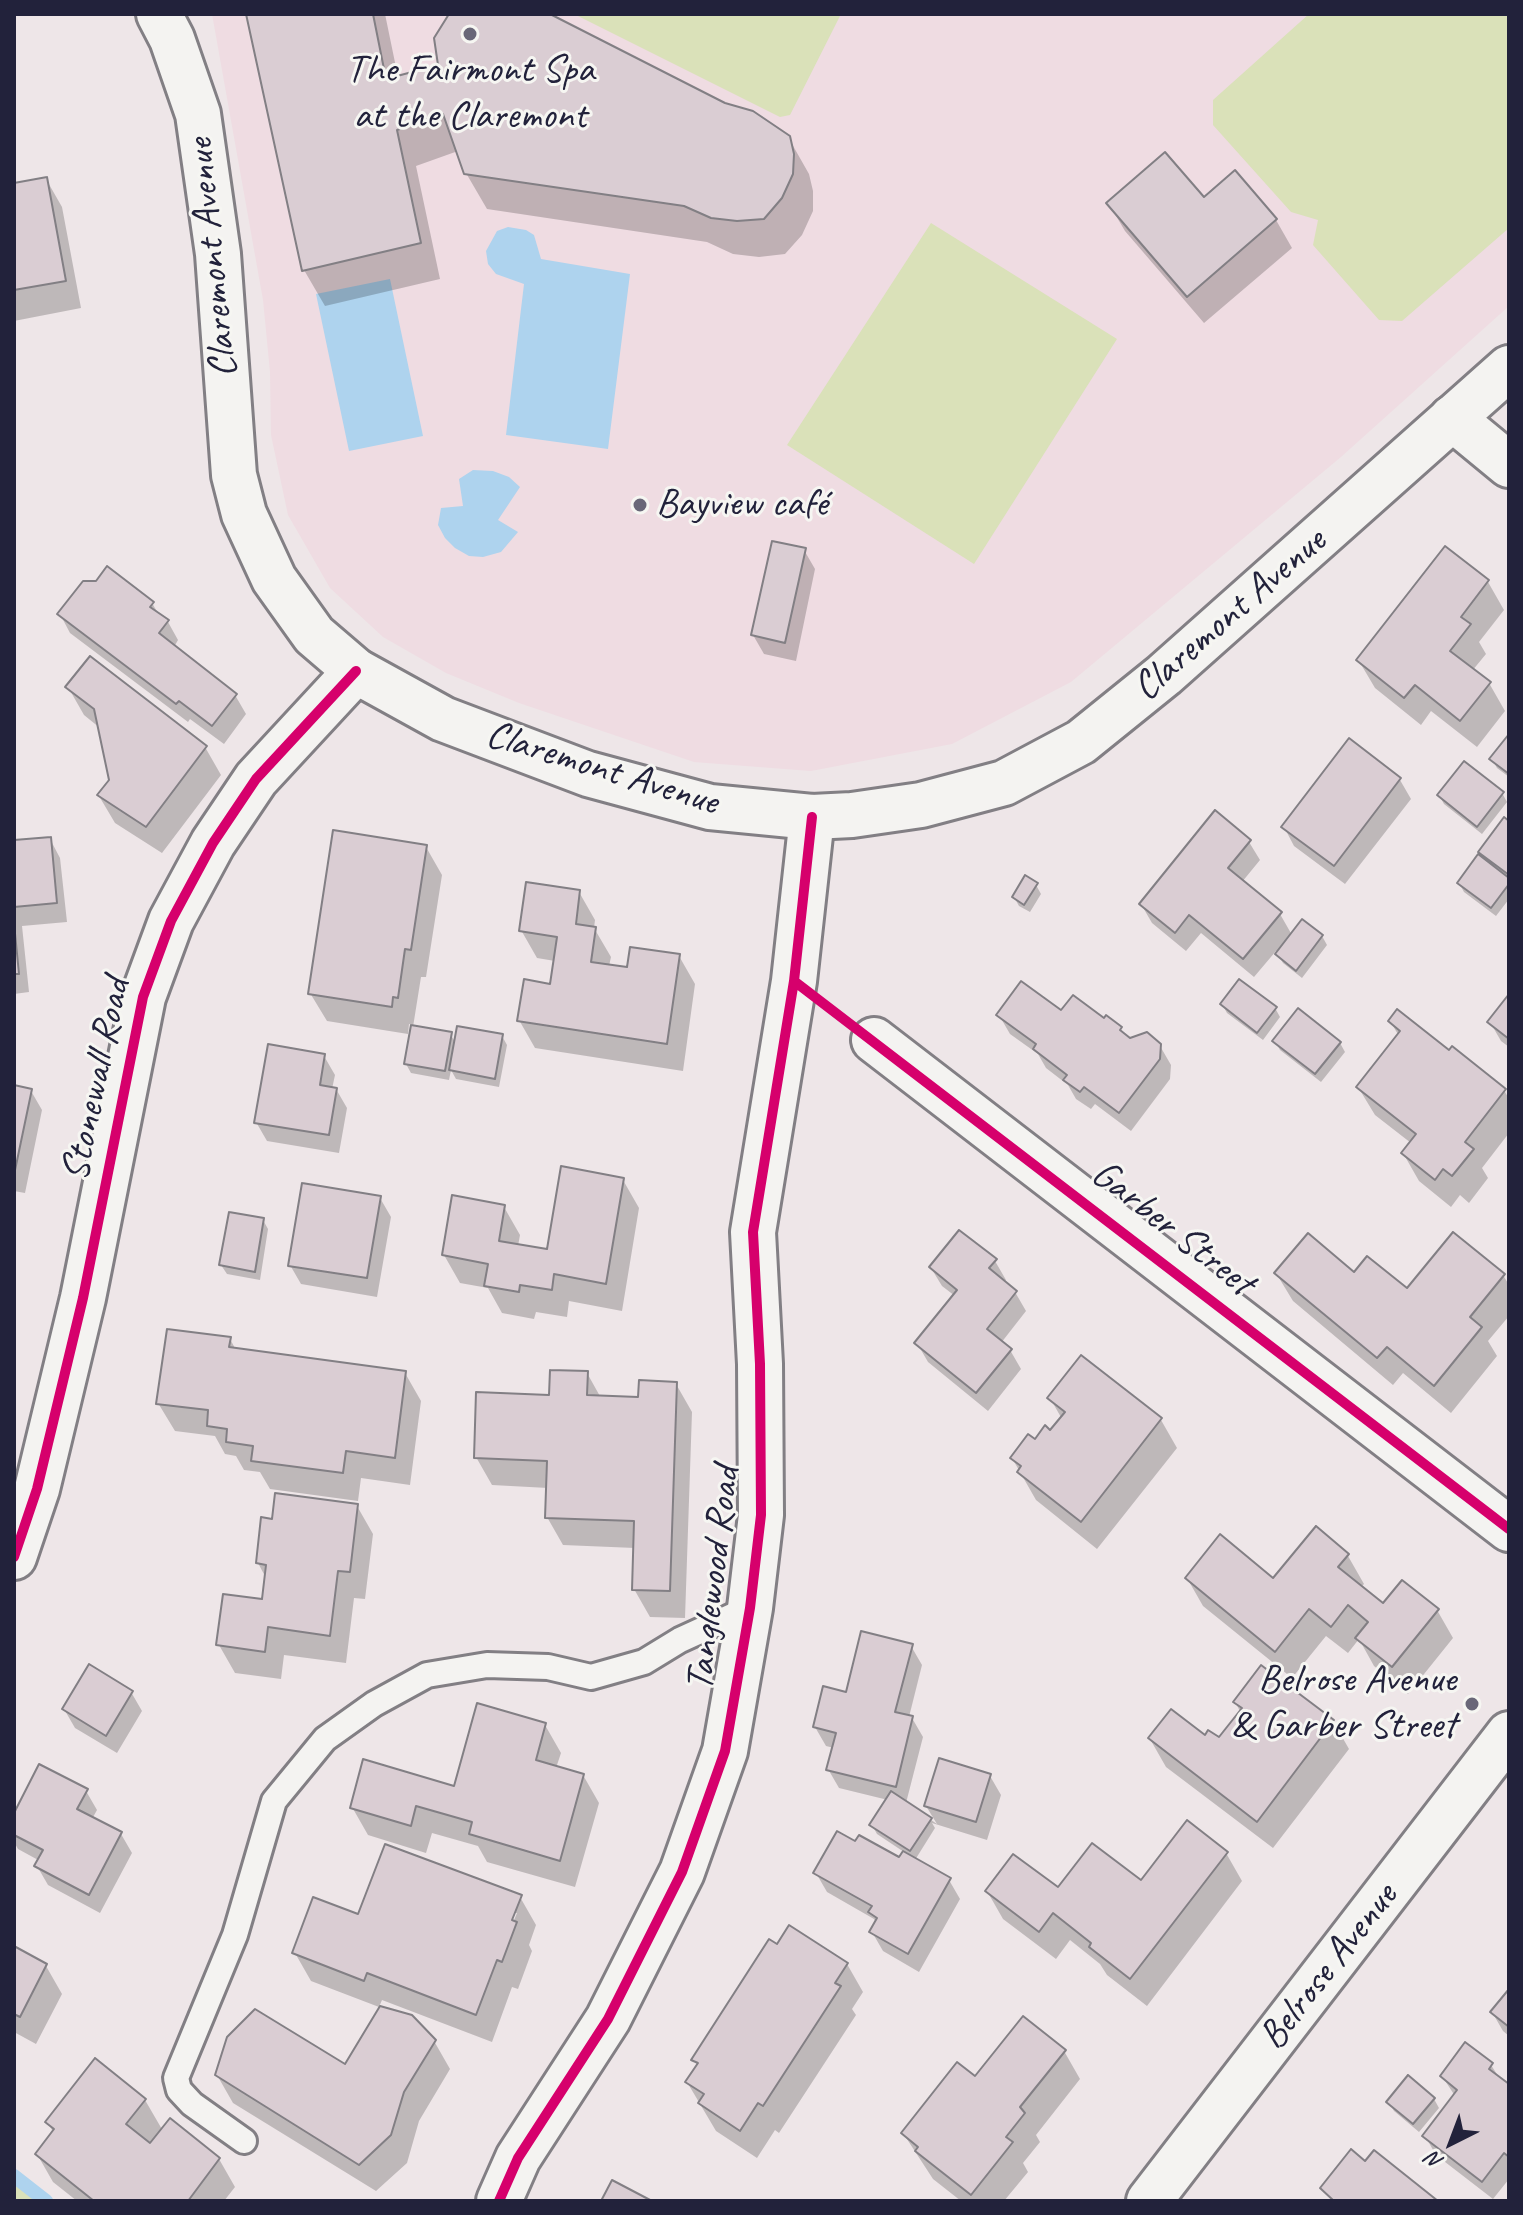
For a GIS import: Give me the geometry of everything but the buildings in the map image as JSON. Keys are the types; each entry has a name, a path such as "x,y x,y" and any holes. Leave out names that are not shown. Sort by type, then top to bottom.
{"street":[{"name":"Claremont Avenue","path":"159,14 172,39 198,114 218,254 234,475 244,514 274,579 314,635 356,671 443,719 588,774 710,807 812,817 921,805 1004,783 1081,742 1164,675 1509,368"},
{"path":"1452,418 1509,465"},
{"name":"Stonewall Road","path":"14,1557 37,1489 83,1298 143,997 171,921 213,843 256,779 356,671"},
{"name":"Tanglewood Road","path":"499,2201 518,2158 608,2019 682,1872 725,1751 750,1608 761,1515 760,1364 753,1232 794,981 812,817"},
{"name":"Garber Street","path":"874,1040 1509,1529"},
{"name":"Belrose Avenue","path":"1149,2201 1509,1734"}],"lane":[{"path":"244,2141 192,2104 179,2090 176,2078 235,1935 274,1801 325,1739 374,1704 427,1675 487,1665 548,1667 591,1677 644,1662 680,1640 750,1608"}],"shaded area":[{"path":"212,14 1509,14 1509,306 1341,457 1071,682 952,744 811,771 694,762 519,703 446,673 383,637 330,588 288,515 271,435 270,372 263,300"}],"green space":[{"path":"574,14 841,14 790,115 780,117"},
{"path":"1309,14 1509,14 1509,228 1402,321 1379,320 1313,245 1318,220 1291,212 1213,125 1213,100"},
{"path":"931,223 1117,339 974,564 787,445"},
{"path":"14,2181 40,2201 14,2201"}],"water":[{"path":"508,227 526,230 534,235 541,259 630,274 608,449 506,435 524,284 496,274 488,264 486,251 497,231"},
{"path":"390,279 423,436 349,451 316,294"},
{"path":"473,470 493,471 509,477 520,487 498,520 518,532 501,552 483,557 469,556 455,548 438,525 441,508 463,506 459,479"}],"waterway":[{"path":"14,2176 46,2201"}],"cycle path":[{"path":"14,1557 37,1489 83,1298 143,997 171,921 213,843 256,779 356,671"},
{"path":"499,2201 518,2158 608,2019 682,1872 725,1751 750,1608 761,1515 760,1364 753,1232 794,981 812,817"},
{"path":"794,981 1509,1529"}],"place":[{"name":"The Fairmont Spa at the Claremont","path":"470,34"},
{"name":"Bayview café","path":"640,505"},
{"name":"Belrose Avenue & Garber Street","path":"1472,1704"}]}
